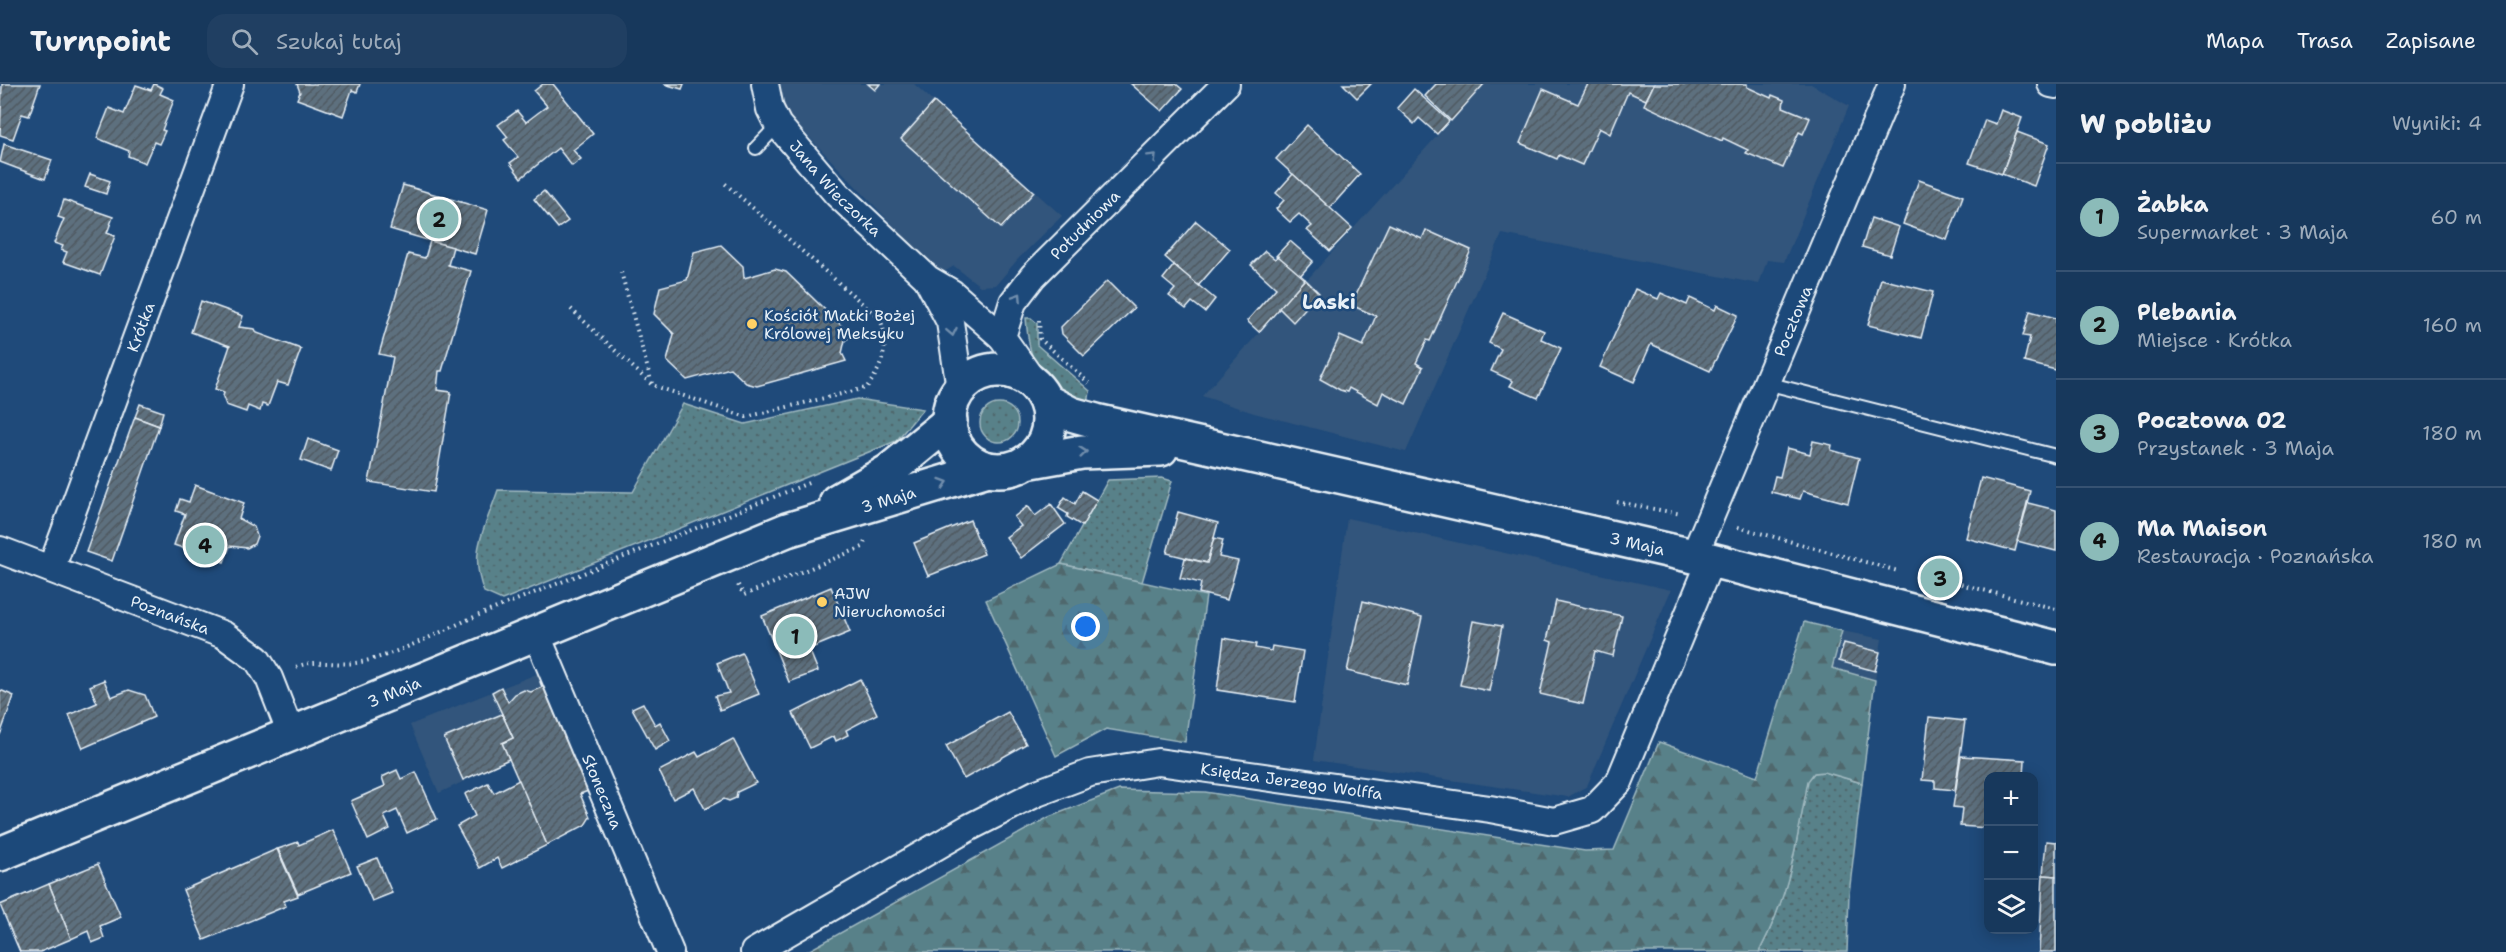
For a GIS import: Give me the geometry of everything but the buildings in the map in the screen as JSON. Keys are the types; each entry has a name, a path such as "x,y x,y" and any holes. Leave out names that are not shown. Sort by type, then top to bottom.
{"street":[{"name":"Krótka","path":"51,569 230,84"},
{"name":"Jana Wieczorka","path":"765,84 770,109 778,125 837,194 928,279 951,293 1002,337"},
{"name":"Południowa","path":"1002,337 1013,303 1033,276 1226,84"},
{"name":"Pocztowa","path":"1702,558 1766,383 1892,84"},
{"path":"2052,84 2056,85"},
{"name":"Jana Wieczorka","path":"928,279 950,322 960,389"},
{"path":"1002,337 1040,393 1050,418 1047,435 1039,451 1026,462 1008,469 988,469 973,463 961,452 952,438 950,421 952,404 960,389 973,378 996,371 1021,375 1040,393"},
{"name":"3 Maja","path":"1040,393 1071,414 1096,421 1216,450 1297,466 1702,558 2056,648"},
{"name":"3 Maja","path":"787,530 889,471 950,421"},
{"name":"3 Maja","path":"1026,462 1082,452 1126,449 1216,450"},
{"name":"3 Maja","path":"0,854 787,530 988,469"},
{"name":"Poznańska","path":"0,550 224,635 257,659 269,678 291,734"},
{"name":"Księdza Jerzego Wolffa","path":"754,952 970,827 1037,793 1090,773 1147,763 1182,765 1479,807 1554,821 1578,816 1592,810 1619,782 1702,558"},
{"name":"Słoneczna","path":"536,633 670,952"}],"lane":[{"path":"756,147 778,125"},
{"path":"1766,383 2056,456"}],"path":[{"path":"571,309 652,385 746,417 866,387 874,378 886,346 885,332 880,319 722,181"},
{"path":"621,272 652,385"},
{"path":"1039,308 1040,339 1092,386"},
{"path":"290,669 307,663 360,663 812,481"},
{"path":"1886,566 1903,573"},
{"path":"1946,585 1960,585 2056,609"}],"shaded area":[{"path":"775,84 914,84 1062,216 1018,259 996,285 980,286 954,266 942,273 931,265 789,116"},
{"path":"1484,84 1811,84 1849,106 1784,262 1767,260 1759,284 1502,234 1406,452 1254,413 1202,396"},
{"path":"1347,518 1671,590 1587,786 1568,797 1314,760"},
{"path":"1842,631 1882,639 1875,680 1831,668"},
{"path":"539,673 591,790 580,795 590,817 585,825 547,845 509,760 439,793 410,725"}],"green space":[{"path":"1026,318 1031,318 1037,323 1037,345 1090,391 1088,405 1059,390 1041,373 1031,351"},
{"path":"857,399 923,409 896,441 502,600 484,592 479,577 478,552 498,490 633,492 683,404 745,424"},
{"path":"999,404 1013,409 1018,423 1013,437 999,442 985,437 980,423 985,409"},
{"path":"1162,478 1172,481 1142,582 1061,564 1108,480"},
{"path":"1061,564 1206,596 1185,742 1106,729 1056,756 986,600"},
{"path":"1804,622 1842,631 1832,668 1875,680 1862,783 1824,772 1814,773 1808,781 1791,869 1770,931 1759,952 806,952 1049,817 1119,790 1205,792 1585,851 1614,850 1659,742 1757,777"},
{"path":"1824,772 1862,783 1849,894 1847,952 1759,952 1785,889 1807,781 1814,773"}],"place":[{"name":"Plebania","path":"439,219"},
{"name":"Kościół Matki Bożej Królowej Meksyku","path":"752,324"},
{"name":"Ma Maison","path":"205,545"},
{"name":"Pocztowa 02","path":"1940,578"},
{"name":"AJW Nieruchomości","path":"822,602"},
{"name":"Żabka","path":"795,636"}],"district":[{"name":"Laski","path":"1329,302"}]}
